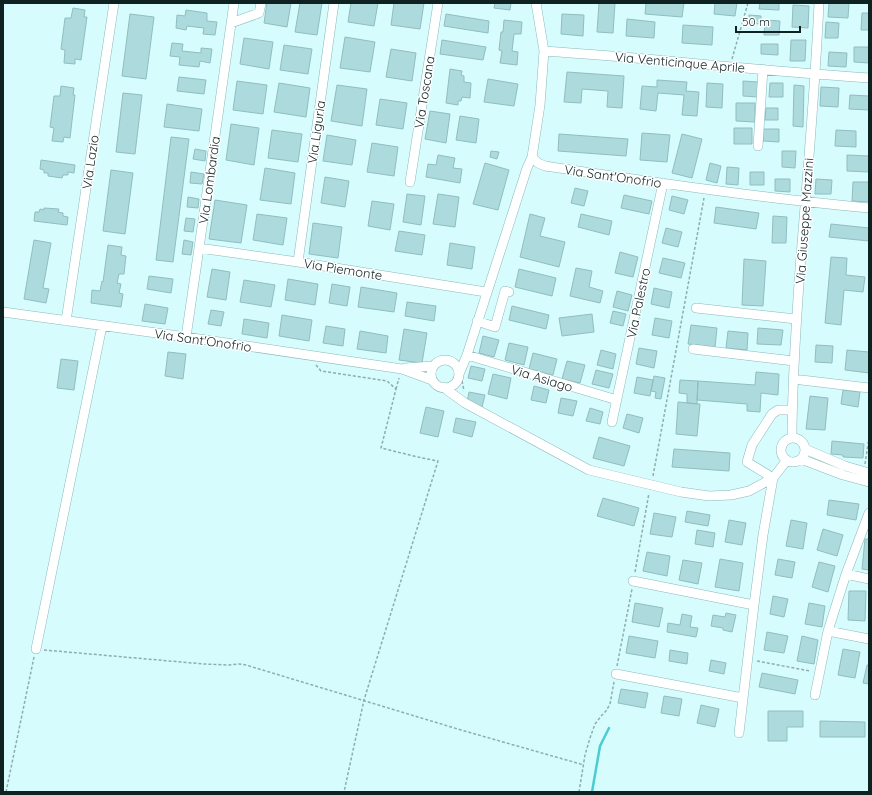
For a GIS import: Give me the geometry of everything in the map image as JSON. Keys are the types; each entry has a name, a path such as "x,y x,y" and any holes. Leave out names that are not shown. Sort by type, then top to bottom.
{"street":[{"name":"Via Lazio","path":"66,321 114,3"},
{"name":"Via Lombardia","path":"186,337 234,3"},
{"path":"231,23 259,13 261,3"},
{"name":"Via Liguria","path":"298,262 334,3"},
{"name":"Via Toscana","path":"410,182 438,3"},
{"path":"443,387 452,385 457,378 467,355 486,292 532,157 540,105 544,51 536,3"},
{"name":"Via Giuseppe Mazzini","path":"792,438 796,319 819,3"},
{"name":"Via Venticinque Aprile","path":"544,51 869,78"},
{"path":"758,146 762,69"},
{"name":"Via Sant'Onofrio","path":"532,157 538,163 545,166 805,202 869,208"},
{"name":"Via Palestro","path":"612,422 663,183"},
{"name":"Via Piemonte","path":"200,248 486,292"},
{"path":"477,321 495,327 505,291 509,292"},
{"path":"696,308 796,319"},
{"name":"Via Sant'Onofrio","path":"3,312 402,369 432,380 464,402 589,470 652,482 682,492 710,496 731,495 749,491 773,478"},
{"path":"36,649 102,326"},
{"path":"693,349 794,360"},
{"name":"Via Sant'Onofrio","path":"402,369 433,366 444,360 453,362 467,355"},
{"name":"Via Asiago","path":"467,355 617,400"},
{"path":"453,362 458,370 457,378 464,402"},
{"path":"432,380 431,371 433,366"},
{"path":"793,379 869,388"},
{"path":"773,478 747,462 752,445 772,414 778,410 792,410"},
{"path":"802,459 805,449 801,441 795,438 785,441 781,448 782,455 787,460 794,462 802,459 842,475 869,482"},
{"path":"805,449 845,466 866,472"},
{"path":"739,733 763,535 773,478 787,460"},
{"path":"815,696 828,631 846,574 869,513"},
{"path":"846,574 869,579"},
{"path":"633,581 754,605"},
{"path":"828,631 869,639"},
{"path":"616,674 743,698"}],"path":[{"path":"732,59 748,3"},
{"path":"579,792 593,728 610,704 705,194"},
{"path":"307,355 322,371 388,381 396,389"},
{"path":"344,792 364,700 438,461 381,448 399,379"},
{"path":"866,472 869,438"},
{"path":"6,792 36,649 204,664 246,665 461,730 584,765"},
{"path":"748,659 820,673"}],"building":[{"path":"267,3 291,3 287,27 264,23"},
{"path":"300,3 322,3 317,35 295,32"},
{"path":"351,3 378,3 374,26 348,22"},
{"path":"394,3 424,3 420,29 391,25"},
{"path":"495,3 511,3 510,10 494,8"},
{"path":"599,3 615,3 613,33 597,32"},
{"path":"646,3 684,3 682,17 645,14"},
{"path":"715,3 737,3 735,16 714,14"},
{"path":"760,3 779,3 779,10 759,9"},
{"path":"829,3 849,3 848,18 828,17"},
{"path":"793,5 809,6 808,28 792,27"},
{"path":"73,8 85,10 84,17 87,17 81,60 75,59 75,64 64,63 65,50 61,49 65,18 71,18"},
{"path":"186,10 207,13 207,21 217,22 215,35 203,34 204,28 187,26 186,30 176,28 177,15 185,16"},
{"path":"862,13 869,13 869,30 861,30"},
{"path":"130,14 154,17 146,79 122,76"},
{"path":"446,14 489,21 488,33 444,26"},
{"path":"562,14 584,15 583,36 561,34"},
{"path":"749,15 761,16 761,24 748,23"},
{"path":"627,19 655,22 654,38 626,36"},
{"path":"504,20 522,22 521,34 514,34 512,51 518,52 517,65 500,63 502,51 499,50"},
{"path":"765,20 780,21 779,35 764,35"},
{"path":"826,22 839,23 838,38 825,38"},
{"path":"683,25 713,27 712,45 682,43"},
{"path":"345,37 375,42 370,72 340,68"},
{"path":"244,38 273,42 269,69 240,64"},
{"path":"442,40 486,47 483,60 440,54"},
{"path":"791,40 806,40 805,61 790,61"},
{"path":"172,43 183,44 182,51 201,53 201,48 212,49 210,63 200,61 199,67 179,65 180,57 170,56"},
{"path":"761,44 778,44 778,55 761,54"},
{"path":"284,45 312,49 308,74 280,70"},
{"path":"854,47 869,47 869,63 854,62"},
{"path":"391,49 416,53 412,81 386,77"},
{"path":"829,52 847,53 846,67 828,66"},
{"path":"450,69 462,71 461,75 464,76 464,82 471,83 470,98 462,97 461,101 458,101 458,105 446,103"},
{"path":"567,72 624,76 622,108 607,107 608,91 582,89 581,103 564,102"},
{"path":"179,77 206,80 204,94 177,91"},
{"path":"488,79 518,84 514,106 484,102"},
{"path":"657,80 687,82 686,91 699,92 697,116 682,115 684,95 658,93 656,111 640,109 642,86 657,87"},
{"path":"237,81 267,85 263,114 233,110"},
{"path":"743,81 758,82 758,97 743,96"},
{"path":"279,83 310,88 306,117 274,112"},
{"path":"707,83 723,84 722,108 706,107"},
{"path":"770,83 783,83 783,97 769,97"},
{"path":"337,85 367,89 362,126 331,121"},
{"path":"794,85 804,86 803,127 793,126"},
{"path":"61,86 74,88 73,95 75,95 70,138 64,137 63,142 52,141 54,128 50,127 54,96 60,96"},
{"path":"821,87 839,88 838,107 820,106"},
{"path":"123,93 142,95 135,154 116,152"},
{"path":"850,95 869,96 869,110 849,109"},
{"path":"380,99 407,103 403,129 376,125"},
{"path":"736,103 755,103 755,122 736,121"},
{"path":"167,104 202,109 199,131 164,127"},
{"path":"766,108 778,108 778,120 765,120"},
{"path":"430,111 450,114 446,143 425,139"},
{"path":"460,116 479,119 476,143 456,140"},
{"path":"231,124 259,128 254,165 226,160"},
{"path":"734,128 752,128 752,144 734,144"},
{"path":"763,129 779,129 779,142 763,141"},
{"path":"272,130 302,134 298,162 268,158"},
{"path":"836,130 856,131 856,147 835,146"},
{"path":"642,133 670,135 667,162 640,160"},
{"path":"559,134 628,139 626,156 558,151"},
{"path":"682,134 702,139 692,178 672,173"},
{"path":"327,135 356,140 352,165 323,161"},
{"path":"171,137 189,139 173,262 156,260"},
{"path":"372,143 398,147 394,176 367,172"},
{"path":"195,149 206,151 205,161 193,159"},
{"path":"491,151 499,152 497,159 490,157"},
{"path":"782,151 796,151 795,168 782,167"},
{"path":"438,155 455,158 453,168 462,169 460,183 426,177 428,164 436,165"},
{"path":"847,155 869,156 869,172 847,171"},
{"path":"41,160 75,165 74,173 68,172 68,175 63,175 62,178 48,176 48,173 44,173 44,170 40,169"},
{"path":"485,163 509,170 498,210 473,204"},
{"path":"710,163 721,166 717,183 706,180"},
{"path":"727,167 739,168 738,185 726,184"},
{"path":"265,168 295,173 291,204 260,200"},
{"path":"111,170 133,173 125,234 103,231"},
{"path":"191,172 204,174 202,184 190,183"},
{"path":"750,172 764,172 764,185 750,185"},
{"path":"325,177 349,181 345,207 321,203"},
{"path":"775,179 790,179 790,192 775,191"},
{"path":"816,179 832,180 831,194 815,194"},
{"path":"853,182 869,182 869,202 852,201"},
{"path":"575,188 588,191 584,206 571,203"},
{"path":"407,194 425,196 421,225 403,222"},
{"path":"438,194 459,197 455,227 433,224"},
{"path":"624,195 652,201 649,214 621,208"},
{"path":"672,196 688,200 684,214 669,210"},
{"path":"188,197 199,199 198,208 187,207"},
{"path":"215,200 247,205 241,243 209,239"},
{"path":"372,201 394,204 390,230 368,226"},
{"path":"716,207 759,213 756,229 714,223"},
{"path":"44,208 59,209 58,212 63,213 63,216 68,217 67,225 34,221 35,212 39,212 40,209 44,210"},
{"path":"257,214 287,218 283,245 253,240"},
{"path":"530,214 545,218 540,236 565,242 559,267 520,257"},
{"path":"581,214 612,221 609,235 578,227"},
{"path":"773,216 787,217 786,243 772,243"},
{"path":"186,218 195,219 193,232 184,231"},
{"path":"313,223 342,227 338,258 309,254"},
{"path":"831,224 869,228 869,241 829,237"},
{"path":"666,228 682,232 678,247 662,243"},
{"path":"399,231 425,235 422,255 395,251"},
{"path":"34,240 51,243 43,288 49,289 46,303 24,299"},
{"path":"184,240 193,242 191,255 182,254"},
{"path":"450,243 475,247 472,269 447,265"},
{"path":"108,245 122,247 121,255 126,256 124,274 119,274 117,283 121,284 119,293 123,294 121,307 91,303 92,290 100,291 102,281 103,282"},
{"path":"620,252 638,257 633,277 615,273"},
{"path":"831,257 847,258 846,275 865,277 863,292 844,290 841,325 825,323"},
{"path":"663,258 685,263 681,278 659,273"},
{"path":"744,259 766,261 763,306 742,305"},
{"path":"576,268 592,271 589,287 603,291 600,303 570,296"},
{"path":"212,269 230,272 226,300 207,297"},
{"path":"519,269 556,278 552,296 515,287"},
{"path":"149,276 173,279 171,293 147,289"},
{"path":"288,279 318,284 315,305 285,300"},
{"path":"244,280 275,285 271,307 240,302"},
{"path":"332,284 350,287 347,306 329,303"},
{"path":"361,287 397,293 394,312 358,307"},
{"path":"654,288 672,292 669,308 651,304"},
{"path":"617,291 632,295 628,311 613,307"},
{"path":"407,302 436,306 434,321 405,316"},
{"path":"145,304 168,308 165,324 142,321"},
{"path":"512,306 549,315 546,329 509,320"},
{"path":"211,310 224,312 221,326 208,324"},
{"path":"613,311 626,314 623,326 610,323"},
{"path":"592,314 594,332 562,336 559,318"},
{"path":"282,315 312,320 309,341 279,336"},
{"path":"655,318 672,321 669,338 652,335"},
{"path":"244,319 269,323 267,338 242,334"},
{"path":"691,325 717,328 715,347 688,344"},
{"path":"326,326 345,329 343,346 323,343"},
{"path":"758,328 783,330 781,345 757,344"},
{"path":"404,329 427,333 422,363 399,360"},
{"path":"360,331 388,336 386,353 357,349"},
{"path":"728,331 748,333 747,350 726,348"},
{"path":"483,336 499,340 494,357 479,353"},
{"path":"509,343 528,347 524,365 505,360"},
{"path":"816,345 833,346 832,363 815,362"},
{"path":"639,348 657,351 654,368 636,364"},
{"path":"601,350 616,354 613,369 597,365"},
{"path":"847,350 869,352 869,373 845,370"},
{"path":"168,352 186,354 183,379 165,376"},
{"path":"533,353 557,359 553,375 529,369"},
{"path":"61,359 78,361 74,390 57,388"},
{"path":"567,361 585,365 580,383 562,379"},
{"path":"471,366 485,369 482,381 468,378"},
{"path":"596,370 613,374 609,388 592,384"},
{"path":"756,372 779,374 778,395 761,393 760,412 747,411 747,404 697,400 698,381 755,385"},
{"path":"493,374 511,378 507,399 488,394"},
{"path":"654,376 665,378 661,399 655,398 656,392 651,391"},
{"path":"637,377 653,380 650,396 634,393"},
{"path":"680,380 698,381 697,404 687,403 687,394 679,393"},
{"path":"534,386 549,390 546,403 531,400"},
{"path":"843,390 860,392 858,407 841,404"},
{"path":"469,392 485,395 482,407 467,403"},
{"path":"810,396 828,398 825,430 806,429"},
{"path":"561,398 577,401 573,416 558,413"},
{"path":"678,402 700,404 697,436 676,434"},
{"path":"426,407 444,411 438,437 420,433"},
{"path":"590,408 603,412 600,424 586,421"},
{"path":"627,414 643,418 639,433 623,428"},
{"path":"456,418 476,422 472,437 453,432"},
{"path":"599,437 630,446 624,466 593,458"},
{"path":"832,441 864,444 863,458 843,457 843,455 831,454"},
{"path":"674,449 730,453 729,471 672,467"},
{"path":"603,498 639,508 634,526 597,516"},
{"path":"829,500 859,504 856,520 827,515"},
{"path":"687,511 710,515 708,526 685,522"},
{"path":"654,513 676,517 672,537 650,534"},
{"path":"729,520 746,523 742,545 725,542"},
{"path":"791,520 807,523 803,549 786,546"},
{"path":"823,529 843,535 837,556 817,550"},
{"path":"697,530 715,533 713,547 695,544"},
{"path":"865,539 869,539 869,570 862,569"},
{"path":"647,552 670,556 667,576 643,571"},
{"path":"720,559 743,563 739,591 715,587"},
{"path":"778,559 795,562 792,578 775,575"},
{"path":"683,560 702,563 698,584 679,580"},
{"path":"819,562 835,566 828,592 812,587"},
{"path":"849,591 866,591 865,621 848,620"},
{"path":"773,596 788,599 784,617 770,614"},
{"path":"635,603 663,608 659,627 632,622"},
{"path":"809,603 825,606 822,627 805,624"},
{"path":"726,613 736,615 732,632 723,630 723,628 711,626 713,615 725,617"},
{"path":"682,614 692,616 690,627 698,628 696,637 667,632 668,623 680,625"},
{"path":"767,632 788,636 784,653 764,650"},
{"path":"629,636 658,641 655,658 626,653"},
{"path":"802,636 818,640 814,664 797,661"},
{"path":"843,649 860,652 855,678 838,675"},
{"path":"670,650 688,653 687,664 669,661"},
{"path":"711,660 726,663 724,674 709,671"},
{"path":"867,665 869,665 869,684 863,683"},
{"path":"762,673 798,680 795,694 759,687"},
{"path":"621,689 648,693 645,708 618,703"},
{"path":"664,696 682,699 679,716 661,713"},
{"path":"701,705 719,709 715,727 697,723"},
{"path":"768,711 803,711 803,727 787,727 787,741 768,741"},
{"path":"820,721 865,722 865,737 820,737"}],"waterway":[{"path":"592,792 600,746 609,728"}]}
